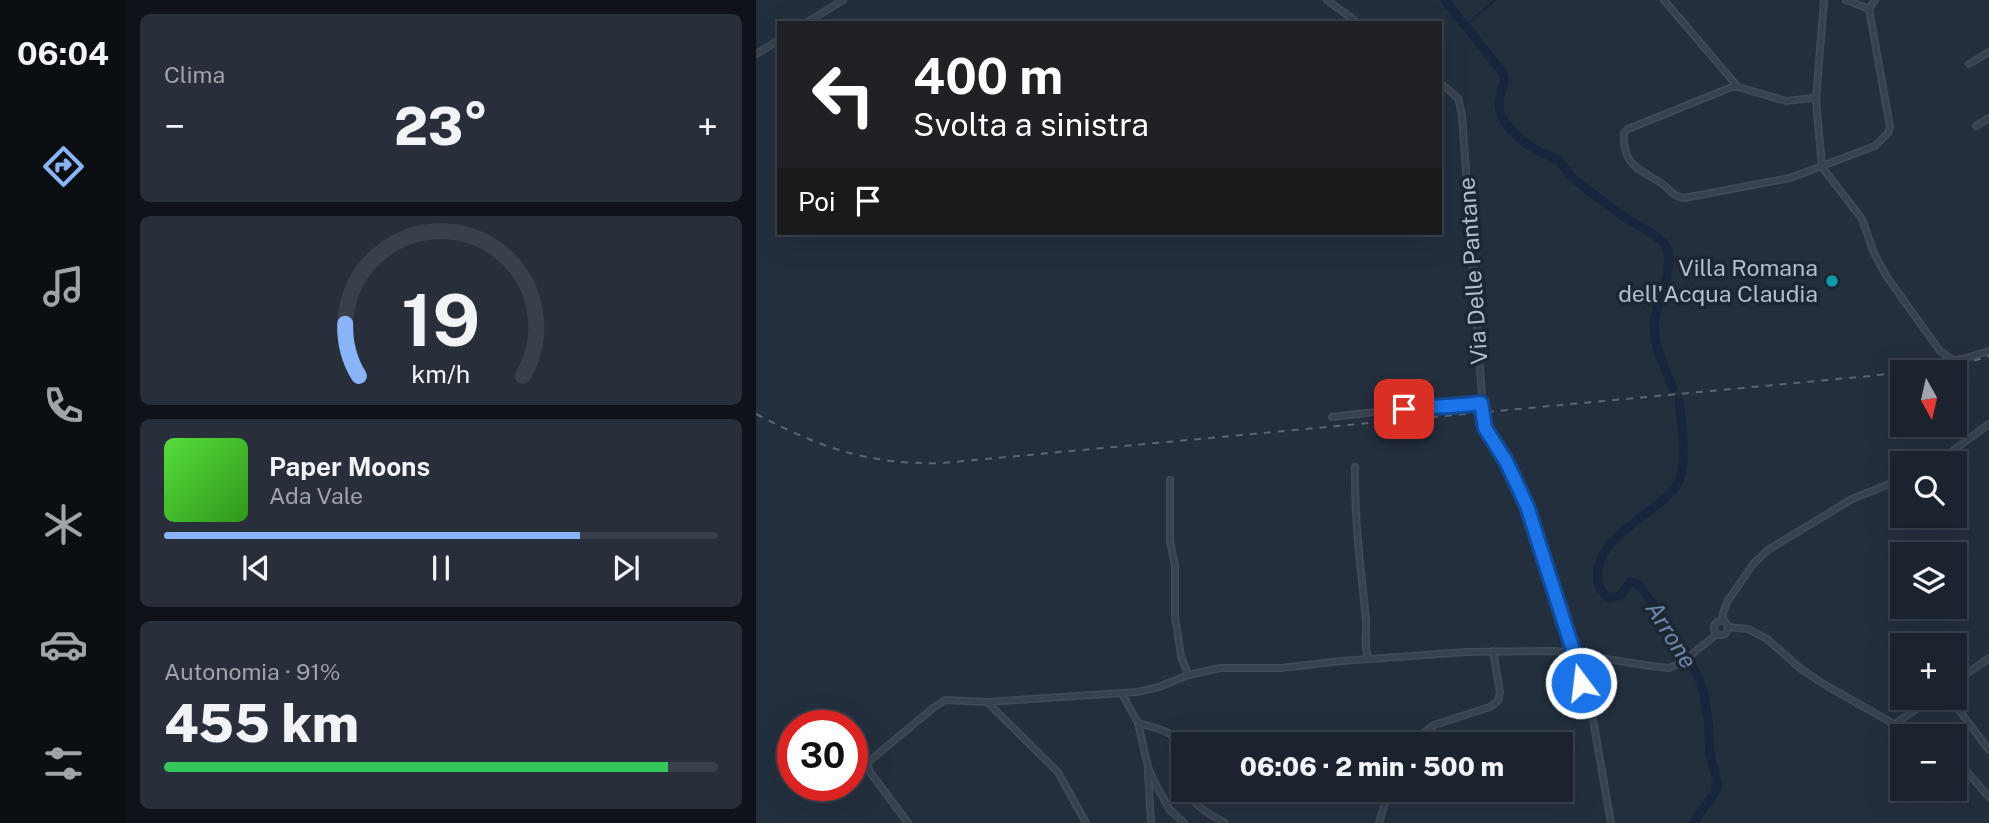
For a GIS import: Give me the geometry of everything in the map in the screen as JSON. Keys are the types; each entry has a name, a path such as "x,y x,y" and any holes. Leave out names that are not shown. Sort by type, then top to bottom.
{"street":[{"path":"809,21 843,0"},
{"path":"1327,0 1355,21"},
{"path":"1664,0 1738,87"},
{"path":"1824,0 1816,100 1822,167 1862,219 1874,253 1887,277 1940,351 1953,360 1989,351"},
{"path":"1846,0 1869,9"},
{"path":"1816,100 1810,97 1786,101 1730,87 1628,129 1624,133 1625,151 1634,166 1662,184 1672,194 1679,197 1697,197 1782,180 1875,146 1890,130 1869,9 1875,0"},
{"path":"756,54 777,41"},
{"path":"1969,64 1989,52"},
{"name":"Via Delle Pantane","path":"1443,88 1458,98 1462,115 1481,403 1485,428 1506,461 1527,506 1589,704 1611,823"},
{"path":"1976,126 1989,118"},
{"path":"1332,417 1481,403"},
{"path":"1953,451 1989,424"},
{"path":"1355,467 1356,521 1366,625 1366,653 1369,659"},
{"path":"1170,480 1170,541 1175,566 1175,616 1181,656 1188,675"},
{"path":"1890,484 1852,499 1768,550 1754,563 1727,602 1723,621 1729,627 1748,629 1768,639 1810,675 1894,724 1914,710"},
{"path":"1717,634 1715,625 1718,621 1723,621"},
{"path":"908,823 870,772 867,763 942,701 987,702 1122,694 1154,689 1188,675 1220,668 1281,668 1493,651 1556,651 1661,668 1674,667 1717,634 1724,635 1729,627"},
{"path":"1425,732 1434,725 1498,701 1500,692 1493,651"},
{"path":"1967,674 1989,658"},
{"path":"1122,694 1138,723 1147,767 1151,823"},
{"path":"987,702 1058,772 1086,823"},
{"path":"1959,710 1989,750"},
{"path":"1138,723 1171,733"},
{"path":"1147,767 1170,810 1184,823"},
{"path":"1967,772 1989,797"},
{"path":"1195,802 1201,809 1225,823"},
{"path":"1379,823 1385,802"}],"waterway":[{"name":"Arrone","path":"1445,0 1503,73 1504,83 1499,108 1513,132 1536,150 1557,159 1584,187 1665,245 1669,263 1654,327 1658,351 1673,388"},
{"path":"1465,26 1495,0"},
{"name":"Arrone","path":"1679,401 1683,455 1678,483 1669,495 1628,527 1605,551 1599,566 1598,582 1602,592 1610,598 1621,595 1630,582 1640,586 1684,649 1700,681 1709,727 1710,755 1718,784 1693,823"}],"railway":[{"path":"756,414 802,436 846,452 892,461 943,463 1870,376 1945,367 1989,356"}],"place":[{"name":"Villa Romana dell'Acqua Claudia","path":"1832,281"}],"route":[{"path":"1404,409 1447,408 1481,403 1485,428 1506,461 1527,506 1581,683"}]}
